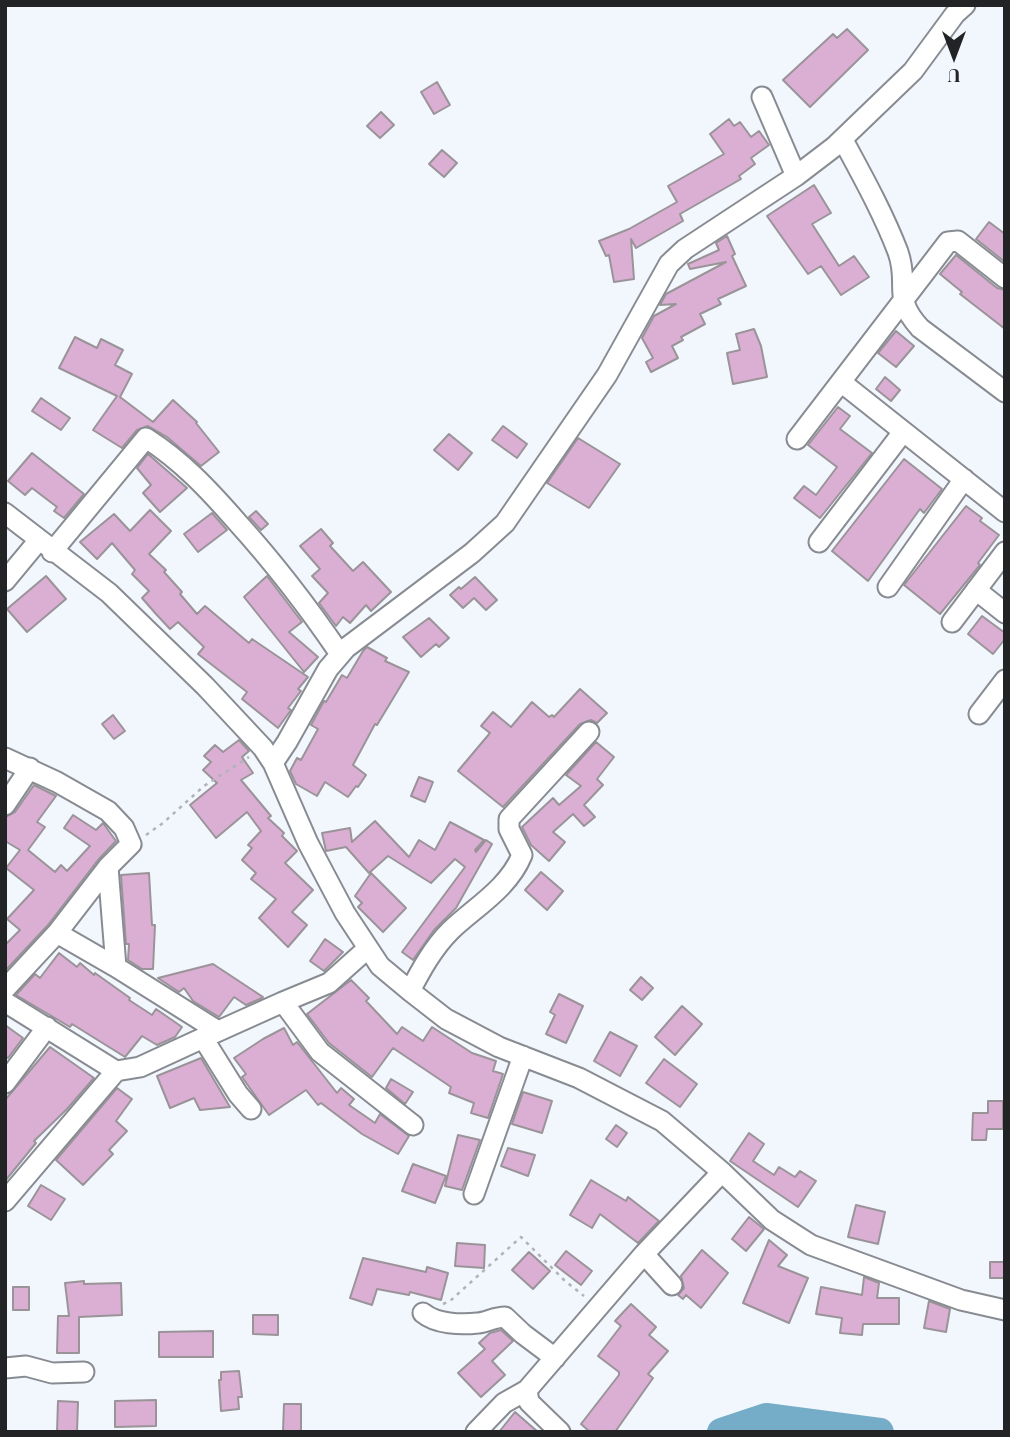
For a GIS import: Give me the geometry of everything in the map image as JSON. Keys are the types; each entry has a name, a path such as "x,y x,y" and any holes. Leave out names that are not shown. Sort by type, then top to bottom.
{"street":[{"path":"268,755 287,742 328,669 346,648 472,553 505,523 607,375 668,264 685,249 796,176 843,140 918,65 954,14 965,5"},
{"path":"762,97 796,176"},
{"path":"843,140 881,210 900,257 903,303 908,315 920,328 1005,393"},
{"path":"797,439 951,240 958,241 1005,278"},
{"path":"841,382 1005,512"},
{"path":"819,542 904,432"},
{"path":"5,581 46,546 146,438 206,486 295,590 340,654"},
{"path":"888,587 964,480"},
{"path":"5,513 109,593 205,686 268,755 308,843 345,913 380,966 410,991 446,1018 499,1047 579,1078 662,1121 722,1172 772,1220 811,1245 961,1300 1005,1310"},
{"path":"952,622 1005,552"},
{"path":"976,590 1005,613"},
{"path":"979,714 998,703 1005,680"},
{"path":"410,991 448,933 505,884 522,855 509,829 509,818 589,732"},
{"path":"5,758 30,768 108,811 124,828 131,844 108,867 57,933 5,989"},
{"path":"5,805 30,768"},
{"path":"108,867 116,967"},
{"path":"57,933 116,967 210,1035 238,1094 251,1109"},
{"path":"5,1201 116,1071 140,1067 329,983 367,948"},
{"path":"5,1002 116,1071"},
{"path":"283,1002 320,1052 413,1125"},
{"path":"5,1083 47,1027"},
{"path":"474,1194 523,1056"},
{"path":"476,1432 504,1403 527,1390 644,1254 722,1172"},
{"path":"644,1254 672,1285"},
{"path":"423,1313 440,1322 480,1323 496,1317 505,1317 555,1358"},
{"path":"5,1368 26,1366 52,1373 84,1372"},
{"path":"527,1390 529,1402 560,1432"}],"path":[{"path":"131,844 163,823 204,786 268,755"},
{"path":"423,1313 450,1301 521,1237 564,1280 597,1307"}],"building":[{"path":"847,29 868,50 810,107 783,80 833,34 837,38"},
{"path":"437,82 450,105 434,114 421,92"},
{"path":"381,112 394,125 380,138 367,126"},
{"path":"729,119 734,126 740,122 751,137 759,131 769,145 751,158 755,164 739,176 741,179 680,214 683,221 636,248 631,239 634,279 614,282 609,255 606,256 599,241 629,229 677,202 668,186 724,154 710,134"},
{"path":"442,150 457,163 444,177 429,164"},
{"path":"814,185 831,213 812,224 839,266 854,256 869,277 841,295 821,266 808,274 767,216"},
{"path":"989,222 1005,234 1005,262 976,239"},
{"path":"727,236 735,254 732,256 746,286 718,299 721,304 700,314 705,324 681,337 683,340 672,346 678,358 651,372 646,362 653,358 642,338 654,316 676,304 660,305 666,294 726,262 690,269 688,264 719,250 716,243"},
{"path":"956,255 997,288 1005,290 1005,329 960,294 962,292 940,274"},
{"path":"754,329 761,346 767,377 733,384 727,353 740,350 736,334"},
{"path":"896,331 914,346 896,367 878,353"},
{"path":"75,337 97,348 101,339 123,350 115,365 132,374 120,397 153,422 173,400 197,422 219,452 201,466 167,437 148,426 137,430 122,448 93,430 117,396 59,368"},
{"path":"885,377 900,390 891,401 876,389"},
{"path":"41,398 70,418 61,430 32,411"},
{"path":"838,407 850,416 840,429 872,453 820,518 794,498 804,486 816,495 837,467 808,445"},
{"path":"503,426 527,444 517,458 492,440"},
{"path":"449,434 472,453 458,470 434,450"},
{"path":"578,438 620,464 589,508 547,483"},
{"path":"32,453 84,494 64,518 54,511 57,507 32,488 25,495 8,481"},
{"path":"148,454 187,488 160,512 143,493 151,485 137,468"},
{"path":"904,459 942,489 924,513 920,509 868,581 832,551"},
{"path":"966,506 999,535 978,563 980,565 940,614 904,585"},
{"path":"150,510 171,531 149,554 166,570 164,572 197,614 205,606 249,643 252,639 308,677 298,689 301,691 278,728 242,699 247,692 198,654 204,647 178,622 170,629 156,614 142,598 149,591 132,574 135,570 112,543 97,559 80,542 114,514 130,531"},
{"path":"256,511 268,524 261,530 249,517"},
{"path":"212,513 227,530 198,552 184,534"},
{"path":"321,529 333,543 330,546 353,571 363,562 391,592 371,611 366,605 350,623 343,617 336,626 319,603 328,593 312,576 320,569 300,546"},
{"path":"46,576 66,599 27,632 7,609"},
{"path":"267,576 302,622 289,632 318,657 304,672 244,597"},
{"path":"475,577 497,600 486,610 474,598 463,608 450,595"},
{"path":"982,616 1005,633 1005,639 993,654 968,634"},
{"path":"429,618 449,638 439,647 436,644 421,657 403,637"},
{"path":"367,647 387,658 385,661 409,672 377,725 375,724 353,765 366,775 358,787 356,786 348,797 325,782 317,796 296,784 290,771 297,758 301,760 318,729 311,725 324,701 326,702 342,675 347,678"},
{"path":"580,689 607,713 597,723 591,720 580,724 503,807 458,771 490,733 481,726 493,712 511,727 532,702 549,717 554,717"},
{"path":"113,715 125,731 114,739 102,724"},
{"path":"239,740 249,751 242,757 253,773 241,780 271,816 268,818 284,833 282,836 297,851 285,863 313,890 292,912 307,925 288,947 259,918 276,899 251,879 256,873 242,860 252,848 248,845 261,831 247,812 216,838 190,805 217,783 203,770 211,762 204,756 215,745 223,752"},
{"path":"596,742 614,757 597,779 603,785 584,805 595,817 584,826 573,814 553,832 565,842 549,861 531,845 522,827 553,798 559,805 581,786 566,775"},
{"path":"419,777 433,782 425,802 411,796"},
{"path":"34,785 56,796 37,822 45,827 28,850 55,872 61,865 67,871 90,846 64,828 73,815 96,830 103,823 116,841 48,925 5,971 5,945 20,930 7,919 34,890 6,868 20,850 5,841 5,817 15,812"},
{"path":"375,821 409,857 419,840 435,850 450,822 484,840 476,852 486,840 492,844 456,908 434,930 413,960 402,952 465,867 455,859 431,883 388,856 369,873 346,847 326,851 322,833 350,828 352,842"},
{"path":"541,872 563,891 547,910 525,890"},
{"path":"149,873 152,925 155,925 153,969 142,969 128,960 129,944 126,944 121,875"},
{"path":"371,873 406,908 383,932 358,907 362,903 355,896"},
{"path":"325,939 343,952 324,971 310,961"},
{"path":"59,953 77,967 80,963 94,975 95,973 152,1015 156,1009 182,1027 175,1037 157,1045 142,1036 125,1057 72,1024 70,1027 16,995 35,974 40,978"},
{"path":"213,964 263,997 246,1005 234,997 219,1017 193,1001 184,988 179,992 158,978"},
{"path":"641,977 653,988 642,1000 630,990"},
{"path":"351,980 369,998 366,1001 397,1034 402,1027 423,1041 432,1027 472,1053 496,1061 493,1071 503,1074 488,1118 471,1113 474,1103 449,1093 451,1087 393,1048 372,1077 329,1043 307,1014"},
{"path":"559,994 583,1006 566,1043 546,1034 555,1015 550,1012"},
{"path":"682,1006 702,1024 675,1055 655,1037"},
{"path":"5,1025 23,1038 8,1058 5,1056"},
{"path":"284,1028 293,1045 297,1042 337,1093 341,1088 354,1099 349,1105 375,1123 380,1114 409,1136 398,1154 362,1134 321,1103 318,1105 306,1090 269,1115 242,1077 246,1074 234,1058"},
{"path":"610,1032 637,1046 620,1076 594,1061"},
{"path":"50,1047 94,1078 34,1141 36,1143 5,1181 5,1100"},
{"path":"201,1058 230,1107 200,1110 194,1098 170,1108 157,1076"},
{"path":"664,1059 697,1084 680,1107 646,1083"},
{"path":"391,1079 413,1092 405,1104 386,1088"},
{"path":"117,1088 132,1099 116,1121 127,1131 109,1150 113,1154 83,1185 56,1160"},
{"path":"523,1092 552,1101 542,1133 512,1124"},
{"path":"988,1101 1003,1101 1003,1129 987,1129 986,1140 972,1140 973,1113 988,1113"},
{"path":"616,1125 627,1133 617,1147 606,1139"},
{"path":"749,1133 764,1144 753,1161 774,1175 779,1167 795,1177 800,1171 816,1181 798,1207 730,1161"},
{"path":"458,1135 480,1140 462,1190 445,1186"},
{"path":"508,1148 535,1155 528,1176 501,1166"},
{"path":"413,1164 446,1176 435,1203 402,1191"},
{"path":"591,1180 626,1201 628,1197 659,1221 638,1243 600,1214 592,1228 570,1215"},
{"path":"41,1185 65,1199 51,1220 28,1206"},
{"path":"856,1205 885,1212 878,1244 848,1237"},
{"path":"749,1217 764,1229 746,1251 732,1239"},
{"path":"769,1240 787,1255 778,1266 808,1278 789,1323 743,1303"},
{"path":"457,1243 485,1245 484,1268 455,1266"},
{"path":"702,1250 728,1273 701,1308 686,1295 683,1299 678,1295 684,1288 681,1276"},
{"path":"566,1251 592,1271 581,1285 555,1265"},
{"path":"529,1252 550,1271 533,1289 512,1270"},
{"path":"363,1258 426,1272 427,1267 448,1273 441,1300 410,1292 409,1295 377,1289 372,1305 350,1298"},
{"path":"990,1262 1005,1262 1005,1278 990,1278"},
{"path":"864,1277 879,1283 877,1298 899,1298 899,1324 863,1324 862,1335 840,1333 842,1318 816,1314 821,1287 862,1295"},
{"path":"84,1281 84,1284 121,1283 122,1315 79,1317 79,1353 57,1353 58,1316 69,1316 65,1283"},
{"path":"13,1287 29,1287 29,1310 13,1310"},
{"path":"929,1301 950,1309 946,1332 924,1328"},
{"path":"631,1304 656,1327 649,1335 668,1351 648,1374 653,1378 615,1432 590,1432 581,1424 619,1375 619,1372 598,1356 621,1326 615,1321"},
{"path":"253,1315 278,1315 278,1335 253,1334"},
{"path":"501,1330 513,1341 492,1361 505,1375 481,1397 458,1373 485,1349 479,1343 490,1333"},
{"path":"213,1331 213,1357 159,1357 159,1332"},
{"path":"239,1371 242,1397 238,1397 239,1409 221,1411 221,1372"},
{"path":"156,1400 156,1426 115,1427 115,1401"},
{"path":"58,1401 78,1402 77,1432 57,1432"},
{"path":"284,1404 301,1404 301,1432 283,1432"},
{"path":"515,1412 538,1432 499,1432"}],"waterway":[{"path":"721,1432 766,1417 880,1432"}]}
